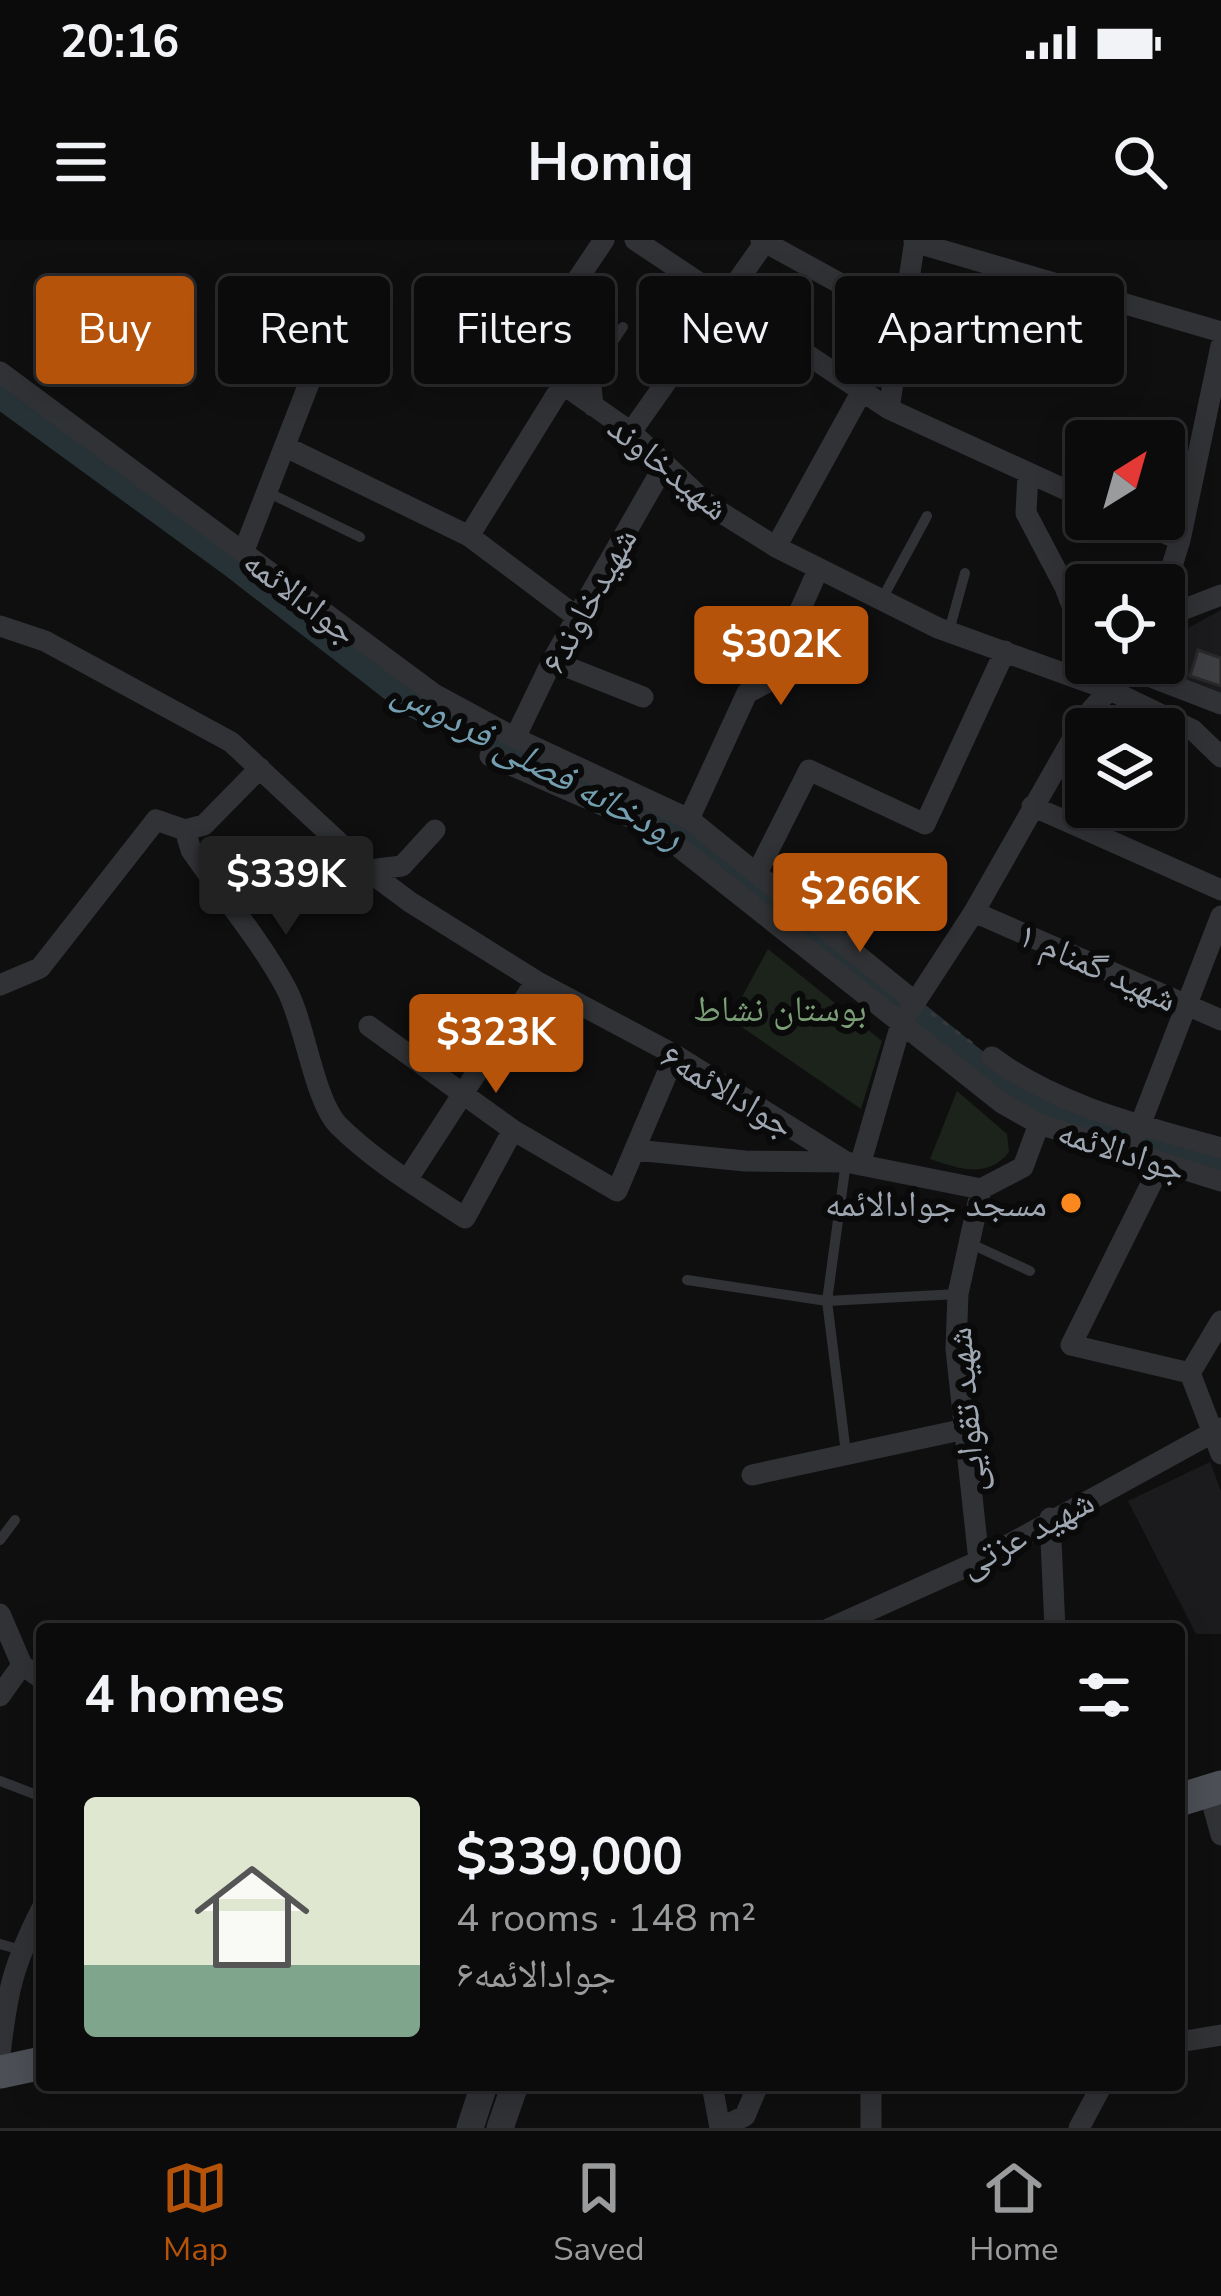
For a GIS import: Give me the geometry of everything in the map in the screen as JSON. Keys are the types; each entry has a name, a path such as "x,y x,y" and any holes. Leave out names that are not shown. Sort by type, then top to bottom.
{"main road":[{"path":"0,2072 36,2063"}],"street":[{"path":"469,536 581,390 561,356 562,304 604,240"},
{"path":"635,240 689,276"},
{"path":"739,276 763,241 835,281"},
{"path":"910,276 915,241 1221,332"},
{"path":"1185,516 1221,346"},
{"path":"811,358 889,409 1065,490"},
{"name":"جوادالائمه","path":"0,372 434,694 689,819 916,1002"},
{"path":"243,553 310,384"},
{"name":"شهیدخاوند","path":"571,384 631,432 706,503 776,547 880,602 1110,690 1192,730 1221,757"},
{"path":"631,432 665,384"},
{"path":"889,409 893,384"},
{"path":"776,547 862,392"},
{"path":"286,446 469,536 577,617"},
{"name":"شهیدخاوند۶","path":"515,737 552,661 665,464"},
{"path":"1028,474 1026,513 1065,587"},
{"path":"1173,564 1180,540"},
{"path":"689,819 746,693 768,682 818,570"},
{"path":"1185,596 1221,583"},
{"path":"1185,608 1221,595"},
{"name":"جوادالائمه۶","path":"0,626 44,640 231,742 410,902 536,981 675,1055 853,1164 980,1189"},
{"path":"758,873 809,770 925,824 1005,651"},
{"path":"552,661 644,697"},
{"path":"1107,684 1110,690"},
{"path":"634,1150 746,1161 853,1164 901,1024 974,912 1085,717 1115,684"},
{"path":"1174,684 1221,704"},
{"name":"جوادالائمه","path":"490,756 665,836 1002,1103 1039,1124 1221,1181"},
{"path":"0,985 40,968 156,820 185,830 204,825 260,768"},
{"path":"1032,806 1221,890"},
{"path":"185,830 191,850 286,988 336,1124 465,1219 513,1130"},
{"path":"369,870 402,866 435,830"},
{"name":"شهید گمنام ۱","path":"974,912 1221,1020"},
{"path":"1130,1154 1221,916"},
{"path":"406,1180 536,981"},
{"path":"369,1026 513,1130 617,1191 675,1055"},
{"name":"جوادالائمه","path":"992,1057 1039,1086 1140,1125 1221,1148"},
{"path":"980,1189 1023,1167 1039,1124"},
{"path":"1161,1164 1071,1345 1190,1373"},
{"name":"شهید تقوایی","path":"979,1561 956,1348 958,1294 980,1189"},
{"path":"1190,1373 1221,1321"},
{"path":"1190,1373 1218,1438"},
{"path":"752,1475 965,1429"},
{"name":"شهید عزتی","path":"841,1623 979,1561 1050,1518 1218,1438"},
{"path":"1050,1518 1055,1623"},
{"path":"0,1614 22,1665 36,1675"},
{"path":"0,1696 22,1665"},
{"path":"1203,1793 1221,1834"},
{"path":"0,2055 10,1947 36,1915"},
{"path":"1185,2041 1221,2035"},
{"path":"470,2128 482,2091"},
{"path":"500,2128 512,2091"},
{"path":"713,2091 720,2128 745,2116 755,2091"},
{"path":"871,2091 871,2128"},
{"path":"1079,2128 1099,2091"}],"lane":[{"path":"581,390 623,327"},
{"path":"268,492 359,537"},
{"path":"880,602 926,516"},
{"path":"949,631 965,573"},
{"path":"846,1454 827,1301 853,1164"},
{"path":"969,1243 1030,1271"},
{"path":"687,1280 827,1301 958,1294"},
{"path":"0,1540 15,1520"},
{"path":"0,1781 36,1795"}],"path":[{"path":"916,1002 992,1057"}],"shaded area":[{"path":"1221,610 1221,697 1184,684 1185,630"},
{"path":"1210,1462 1221,1491 1221,1634 1196,1634 1128,1501"}],"green space":[{"name":"بوستان نشاط","path":"768,949 882,1041 861,1109 730,1019"},
{"path":"957,1091 1007,1134 1009,1152 991,1166 972,1169 930,1159"}],"building":[{"path":"1198,650 1221,658 1221,686 1190,676"}],"waterway":[{"name":"رودخانه فصلی فردوس","path":"0,391 236,563 414,701 662,819 745,880 1007,1092 1126,1135 1221,1162"}],"place":[{"name":"مسجد جوادالائمه","path":"1071,1203"}]}
